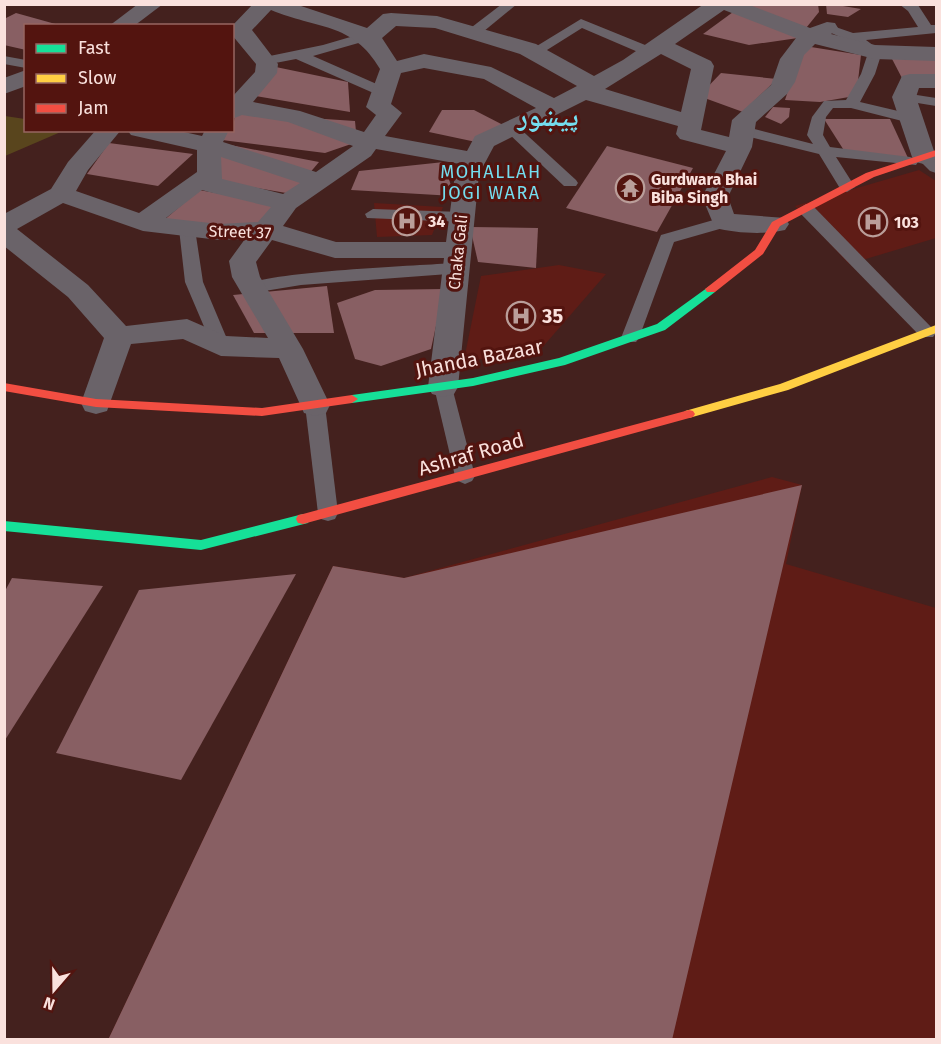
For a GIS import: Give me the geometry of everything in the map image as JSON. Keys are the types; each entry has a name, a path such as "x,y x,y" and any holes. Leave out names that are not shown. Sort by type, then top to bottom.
{"street":[{"path":"122,24 153,4"},
{"path":"236,104 266,73 265,62 240,30 265,4"},
{"path":"276,4 314,19 337,23 366,38 376,44 391,69"},
{"path":"314,19 336,4"},
{"name":"Chaka Gali","path":"443,387 467,174 484,141 554,108 587,89 655,48 718,4"},
{"path":"726,4 819,32 875,52 934,60 930,45 933,30"},
{"path":"366,38 390,19 437,22 534,52 587,89 692,123"},
{"path":"819,32 797,47 784,83 766,103 744,120 742,139 732,167 715,197 724,222 776,224 870,175 927,160 907,107 910,81 936,81"},
{"path":"655,48 703,66 695,86 695,113 688,134 742,139"},
{"path":"391,69 424,61 491,74 554,108"},
{"path":"315,405 290,349 252,287 242,261 287,203 317,180 345,165 369,141 390,113 378,106 391,69"},
{"path":"4,87 24,78"},
{"path":"4,97 24,101"},
{"path":"236,104 292,116 369,141 473,159"},
{"path":"4,225 61,194 76,167 107,132"},
{"path":"158,132 213,138 317,180"},
{"path":"213,138 210,184 287,203"},
{"path":"143,223 184,190 210,174"},
{"name":"Street 37","path":"61,194 143,223 219,232 268,230 335,250 457,260"},
{"name":"Jhanda Bazaar","path":"4,387 96,403 262,412 443,387 561,362 661,327 759,252 776,224"},
{"path":"4,232 78,291 118,336"},
{"path":"118,336 187,329 221,346 290,349"},
{"name":"Ashraf Road","path":"4,526 201,545 465,476 784,387 932,331"},
{"path":"96,403 118,336"}],"lane":[{"path":"472,33 511,4"},
{"path":"905,4 913,8 933,30"},
{"path":"534,52 580,23 655,48"},
{"path":"819,32 852,37 933,30"},
{"path":"851,104 868,74 875,52 852,37"},
{"path":"265,62 366,38"},
{"path":"299,55 382,92"},
{"path":"4,60 24,64"},
{"path":"847,187 815,135 819,117 829,104 907,107 936,102"},
{"path":"511,128 570,183"},
{"path":"742,139 824,151 927,160"},
{"path":"806,208 932,331"},
{"path":"374,214 462,217"},
{"path":"630,338 667,239 724,222"},
{"path":"187,229 194,282 221,346"},
{"path":"252,287 457,260"},
{"path":"443,387 465,476"},
{"path":"315,405 328,513"}],"shaded area":[{"path":"5,116 24,119 24,132 61,132 5,156"},
{"name":"103","path":"919,170 936,181 936,238 849,264 795,206"},
{"name":"34","path":"374,203 443,207 432,235 377,237"},
{"name":"35","path":"559,265 606,274 534,357 464,360 481,276"},
{"path":"772,477 802,485 786,564 936,608 936,1039 108,1040 333,566 404,578"}],"building":[{"path":"744,4 818,4 819,12 798,38 749,45 703,34"},
{"path":"826,4 861,9 848,17 827,14"},
{"path":"16,13 55,24 24,24 24,50 4,45 4,19"},
{"path":"811,47 861,55 858,81 849,97 820,102 785,100 798,60"},
{"path":"890,55 936,59 936,86 904,82"},
{"path":"271,66 348,82 350,112 250,95"},
{"path":"721,73 777,79 743,112 699,96"},
{"path":"773,107 790,108 789,117 781,124 765,117"},
{"path":"442,110 474,110 507,127 476,142 429,132"},
{"path":"236,113 355,121 357,142 325,153 222,140 226,132 234,132"},
{"path":"824,119 890,119 908,158 845,152"},
{"path":"215,142 319,162 292,194 215,181"},
{"path":"109,143 193,154 158,186 87,174"},
{"name":"Gurdwara Bhai Biba Singh","path":"607,146 693,168 657,232 566,208"},
{"path":"444,162 454,196 351,190 359,171"},
{"path":"199,190 276,204 255,226 163,221"},
{"path":"470,227 538,228 536,268 478,262"},
{"path":"327,286 334,333 254,333 233,295"},
{"path":"444,289 431,349 381,366 355,359 337,303 375,290"},
{"path":"802,485 672,1040 108,1040 333,566 404,578"},
{"path":"296,574 181,780 56,753 139,590"},
{"path":"12,578 103,586 5,740 5,591"}],"traffic: fast":[{"path":"352,399 473,382 561,362 661,327 711,289"},
{"path":"4,526 201,545 303,519"}],"traffic: slow":[{"path":"689,414 784,387 936,329"}],"traffic: jam":[{"path":"711,289 759,252 776,224 870,175 936,153"},
{"path":"4,387 96,403 262,412 352,399"},
{"path":"303,519 689,414"}],"place":[{"name":"Gurdwara Bhai Biba Singh","path":"630,188"},
{"name":"34","path":"407,221"},
{"name":"103","path":"873,222"},
{"name":"35","path":"521,316"}],"district":[{"name":"پيښور","path":"548,117"},
{"name":"MOHALLAH JOGI WARA","path":"491,182"}]}
